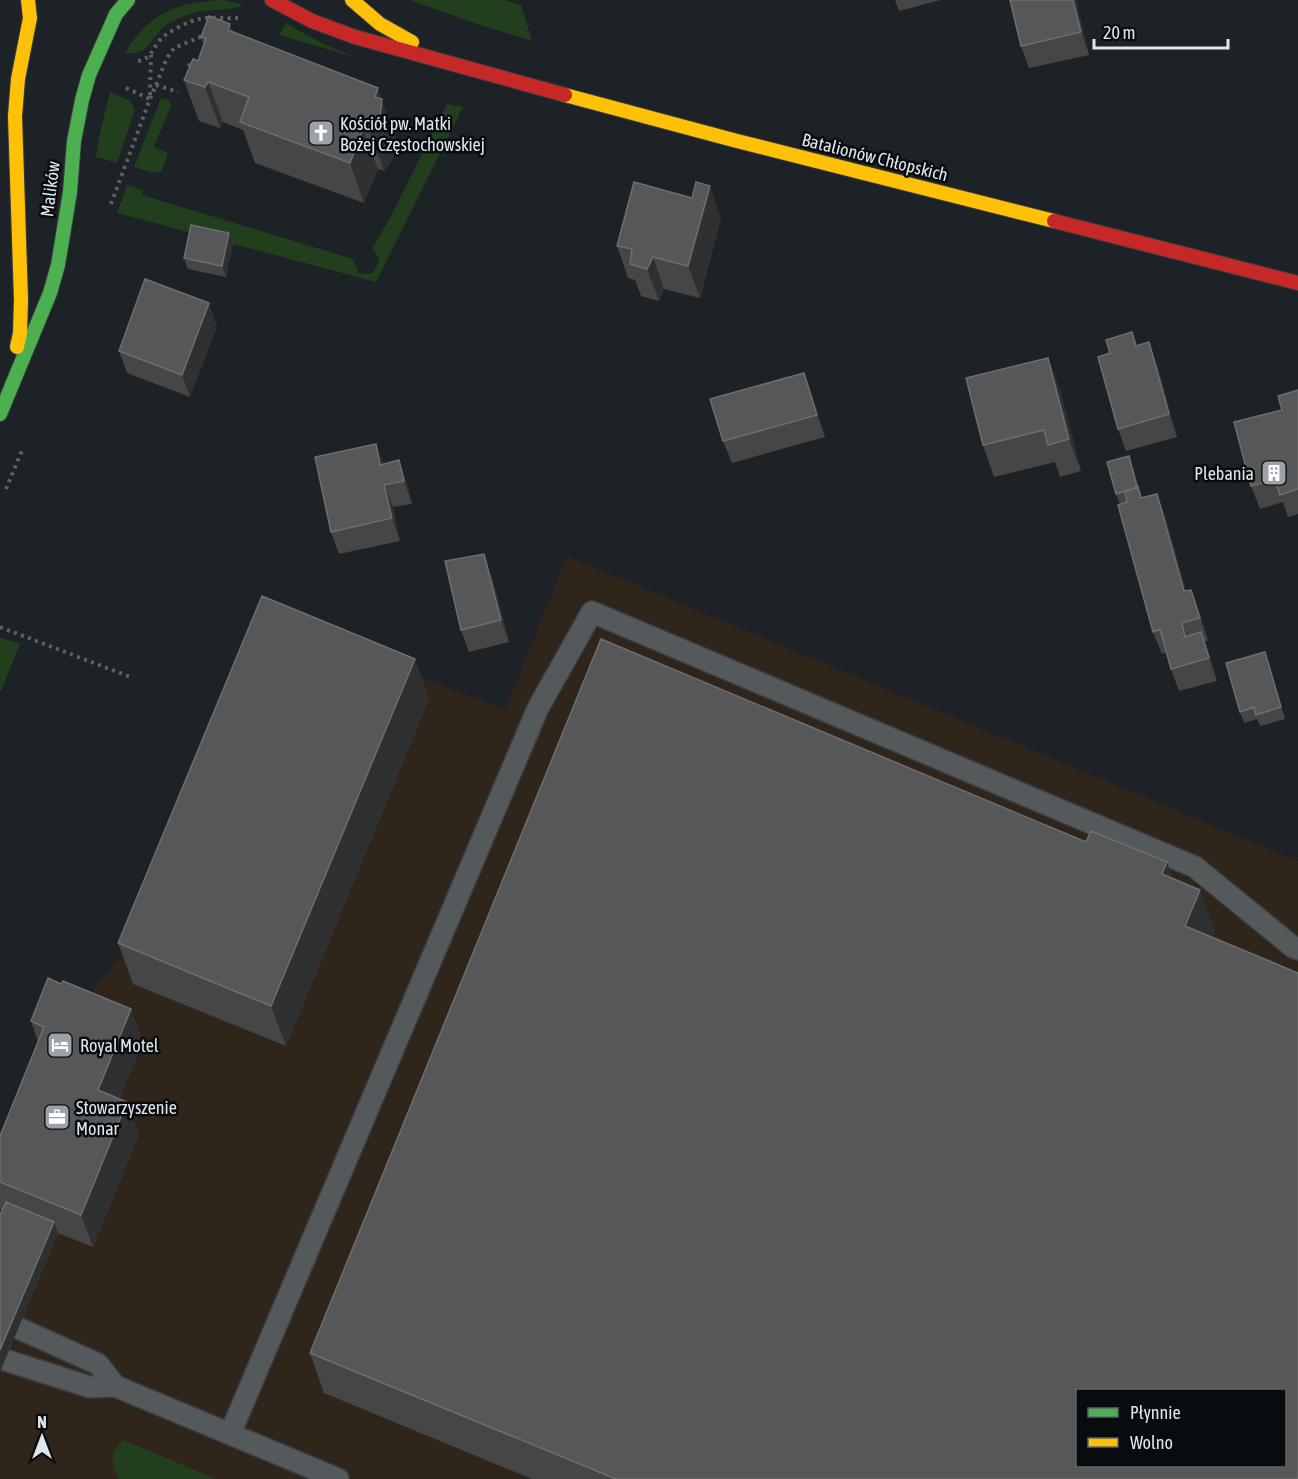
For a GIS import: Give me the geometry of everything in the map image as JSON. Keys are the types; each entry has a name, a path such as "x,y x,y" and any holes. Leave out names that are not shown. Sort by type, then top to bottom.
{"street":[{"name":"Malików","path":"11,384 20,333 21,300 15,116 18,79 30,18 28,0"},
{"name":"Malików","path":"0,414 50,293 58,265 70,192 74,141 84,92 93,65 116,14 128,0"},
{"name":"Batalionów Chłopskich","path":"272,0 329,29 395,49 659,120 1298,283"},
{"name":"Batalionów Chłopskich","path":"352,0 380,24 445,61"}],"lane":[{"path":"230,1434 538,708 592,612 1196,867 1298,949"},
{"path":"18,1328 98,1364 115,1386"},
{"path":"5,1360 90,1387 115,1386 338,1479"}],"path":[{"path":"188,66 206,54"},
{"path":"112,202 150,99 151,55"},
{"path":"156,85 178,92"},
{"path":"0,627 133,678"}],"shaded area":[{"path":"567,556 1298,861 1298,1479 0,1479 0,1237 110,1122 74,1014 128,947 263,615 505,710"}],"green space":[{"path":"223,0 244,5 184,16 162,29 146,48 134,53 125,53 144,28 166,12 192,4"},
{"path":"410,0 505,0 521,5 532,41 477,24"},
{"path":"286,23 322,43 361,59 279,35"},
{"path":"110,92 130,101 135,110 117,163 96,157"},
{"path":"161,98 170,101 171,105 154,147 168,153 162,171 153,173 134,167"},
{"path":"447,104 463,107 376,282 117,213 127,185 143,190 142,195 353,259 359,274 373,273 380,259 373,247"},
{"path":"0,637 20,644 0,693"},
{"path":"123,1440 217,1479 119,1479 114,1468 113,1454"}],"building":[{"path":"1010,0 1073,0 1081,32 1021,46"},
{"path":"209,16 230,24 228,30 378,88 375,97 382,99 380,116 369,131 363,129 350,163 240,122 249,97 208,82 205,87 184,80 193,59 198,61 206,38 201,37"},
{"path":"634,182 692,198 696,182 710,186 688,266 653,257 647,269 630,264 632,249 617,246"},
{"path":"191,225 229,233 222,266 184,258"},
{"path":"145,279 209,303 182,375 119,351"},
{"path":"1132,332 1136,346 1149,342 1169,414 1118,429 1098,357 1110,353 1106,340"},
{"path":"1048,358 1069,439 1048,445 1044,430 983,445 966,378"},
{"path":"804,373 817,415 723,441 710,399"},
{"name":"Plebania","path":"1298,390 1298,489 1280,495 1275,480 1251,486 1234,422 1282,410 1278,396"},
{"path":"376,444 380,465 399,460 404,481 384,485 392,518 331,532 315,457"},
{"path":"1129,456 1137,487 1116,494 1107,462"},
{"path":"1138,487 1141,498 1157,494 1184,591 1191,590 1200,618 1182,623 1185,637 1201,632 1209,658 1171,669 1160,629 1153,632 1118,505 1127,502 1125,492"},
{"path":"484,554 501,620 461,630 445,561"},
{"path":"262,596 415,659 271,1006 118,943"},
{"path":"601,639 1086,842 1091,831 1167,862 1162,874 1200,890 1185,926 1298,973 1298,1479 616,1479 310,1353"},
{"path":"1265,652 1281,707 1256,715 1254,707 1240,712 1226,663"},
{"path":"48,978 61,984 63,981 131,1009 98,1090 127,1102 81,1215 0,1182 0,1136 44,1027 31,1021"},
{"path":"6,1202 54,1222 0,1350 0,1215"}],"traffic: fast":[{"path":"0,414 50,293 58,265 70,192 74,141 89,75 116,14 128,0"}],"traffic: slow":[{"path":"17,347 20,333 21,300 15,116 18,79 30,18 28,0"},
{"path":"352,0 380,24 412,42"},
{"path":"565,95 1054,221"}],"traffic: jam":[{"path":"272,0 312,21 355,37 565,95"},
{"path":"1054,221 1298,283"}],"place":[{"name":"Kościół pw. Matki Bożej Częstochowskiej","path":"321,133"},
{"name":"Plebania","path":"1274,473"},
{"name":"Royal Motel","path":"60,1045"},
{"name":"Stowarzyszenie Monar","path":"57,1117"}]}
